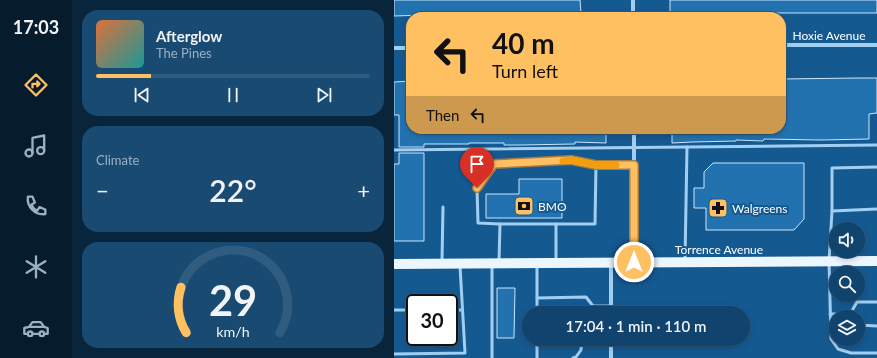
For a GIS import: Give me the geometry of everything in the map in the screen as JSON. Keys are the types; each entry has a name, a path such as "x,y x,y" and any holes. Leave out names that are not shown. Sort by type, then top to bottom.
{"main road":[{"name":"Torrence Avenue","path":"394,264 877,261"}],"street":[{"path":"633,0 633,12"},
{"name":"Hoxie Avenue","path":"786,45 877,45"},
{"path":"394,48 406,48"},
{"path":"634,134 634,262"},
{"path":"610,263 611,306"},
{"path":"611,346 611,358"}],"lane":[{"path":"394,150 877,146"},
{"path":"685,262 687,147"},
{"path":"596,165 595,224 478,223 477,188 494,164 571,160 596,165 634,165"},
{"path":"830,310 829,261 832,211 832,168 877,167"},
{"path":"442,264 443,207"},
{"path":"832,211 877,209"},
{"path":"492,358 496,264 500,224"},
{"path":"556,224 556,263"},
{"path":"537,263 537,306"},
{"path":"394,354 465,353 460,264"},
{"path":"537,298 586,297 593,306"},
{"path":"854,310 857,302 877,302"},
{"path":"394,310 406,310"},
{"path":"865,325 877,326"},
{"path":"537,346 537,358"},
{"path":"573,358 576,357 581,350 581,346"},
{"path":"836,346 838,349 851,353 877,353"}],"building":[{"path":"394,0 580,0 581,12 406,12 406,16 394,16"},
{"path":"670,0 877,0 877,13 670,12"},
{"path":"877,78 877,113 869,114 869,139 764,139 763,141 736,140 672,143 672,134 786,134 786,79"},
{"path":"406,81 406,134 606,134 606,143 575,142 575,144 504,145 504,143 469,143 424,144 424,147 399,147 399,115 394,115 394,82"},
{"path":"399,153 424,153 424,241 394,241 394,164 399,164"},
{"name":"Walgreens","path":"713,163 804,163 804,219 794,230 706,230 706,208 694,208 694,188 704,188 704,172"},
{"name":"BMO","path":"519,179 562,179 562,218 486,218 486,194 519,194"},
{"path":"497,288 515,288 514,338 497,338"}],"slow traffic":[{"path":"563,161 571,160 596,165 616,165"}],"place":[{"name":"BMO","path":"524,206"},
{"name":"Walgreens","path":"718,208"}],"route":[{"path":"477,188 494,164 571,160 596,165 634,165 634,262"}]}
